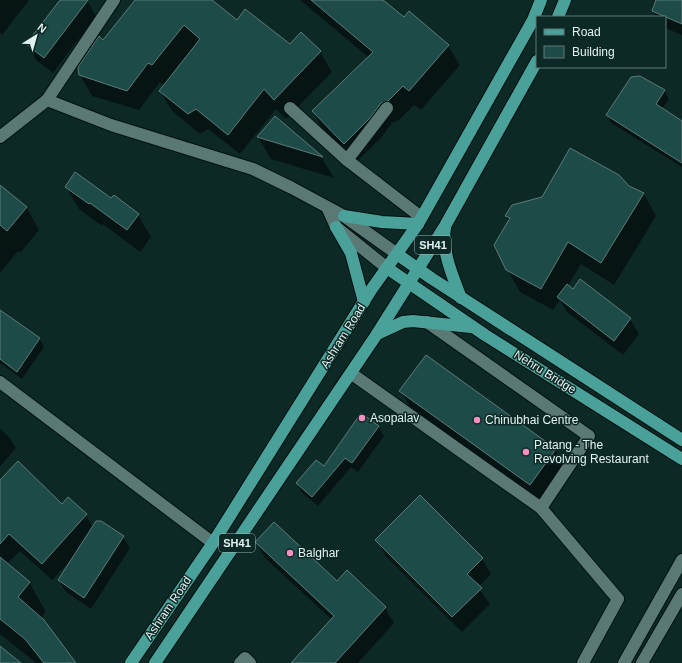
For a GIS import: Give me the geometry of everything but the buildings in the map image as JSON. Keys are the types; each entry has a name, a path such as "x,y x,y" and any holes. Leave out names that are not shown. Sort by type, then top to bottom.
{"main road":[{"name":"Ashram Road","path":"131,663 213,543 364,302 420,221 533,20 541,0"},
{"path":"558,16 565,0"},
{"name":"Ashram Road","path":"157,663 352,374 445,226 536,63"},
{"path":"344,216 382,222 420,221"},
{"path":"445,226 443,238 453,277 461,298"},
{"path":"336,227 351,253 364,302"},
{"name":"Nehru Bridge","path":"397,254 461,298 682,440"},
{"name":"Nehru Bridge","path":"388,268 474,328 682,459"},
{"path":"377,334 403,322 427,322 474,328"}],"street":[{"path":"0,137 47,100 114,0"},
{"path":"47,100 111,125 253,169 344,216 397,254"},
{"path":"290,108 347,160 420,221"},
{"path":"347,160 388,108"},
{"path":"328,208 336,227 388,268"},
{"path":"427,322 589,436 541,508"},
{"path":"352,374 541,508 618,599 583,663"},
{"path":"0,382 213,543"},
{"path":"624,663 682,560"},
{"path":"642,663 682,594"},
{"path":"240,663 245,658 250,663"}],"place":[{"name":"Asopalav","path":"362,418"},
{"name":"Chinubhai Centre","path":"477,420"},
{"name":"Patang - The Revolving Restaurant","path":"526,452"},
{"name":"Balghar","path":"290,553"}]}
